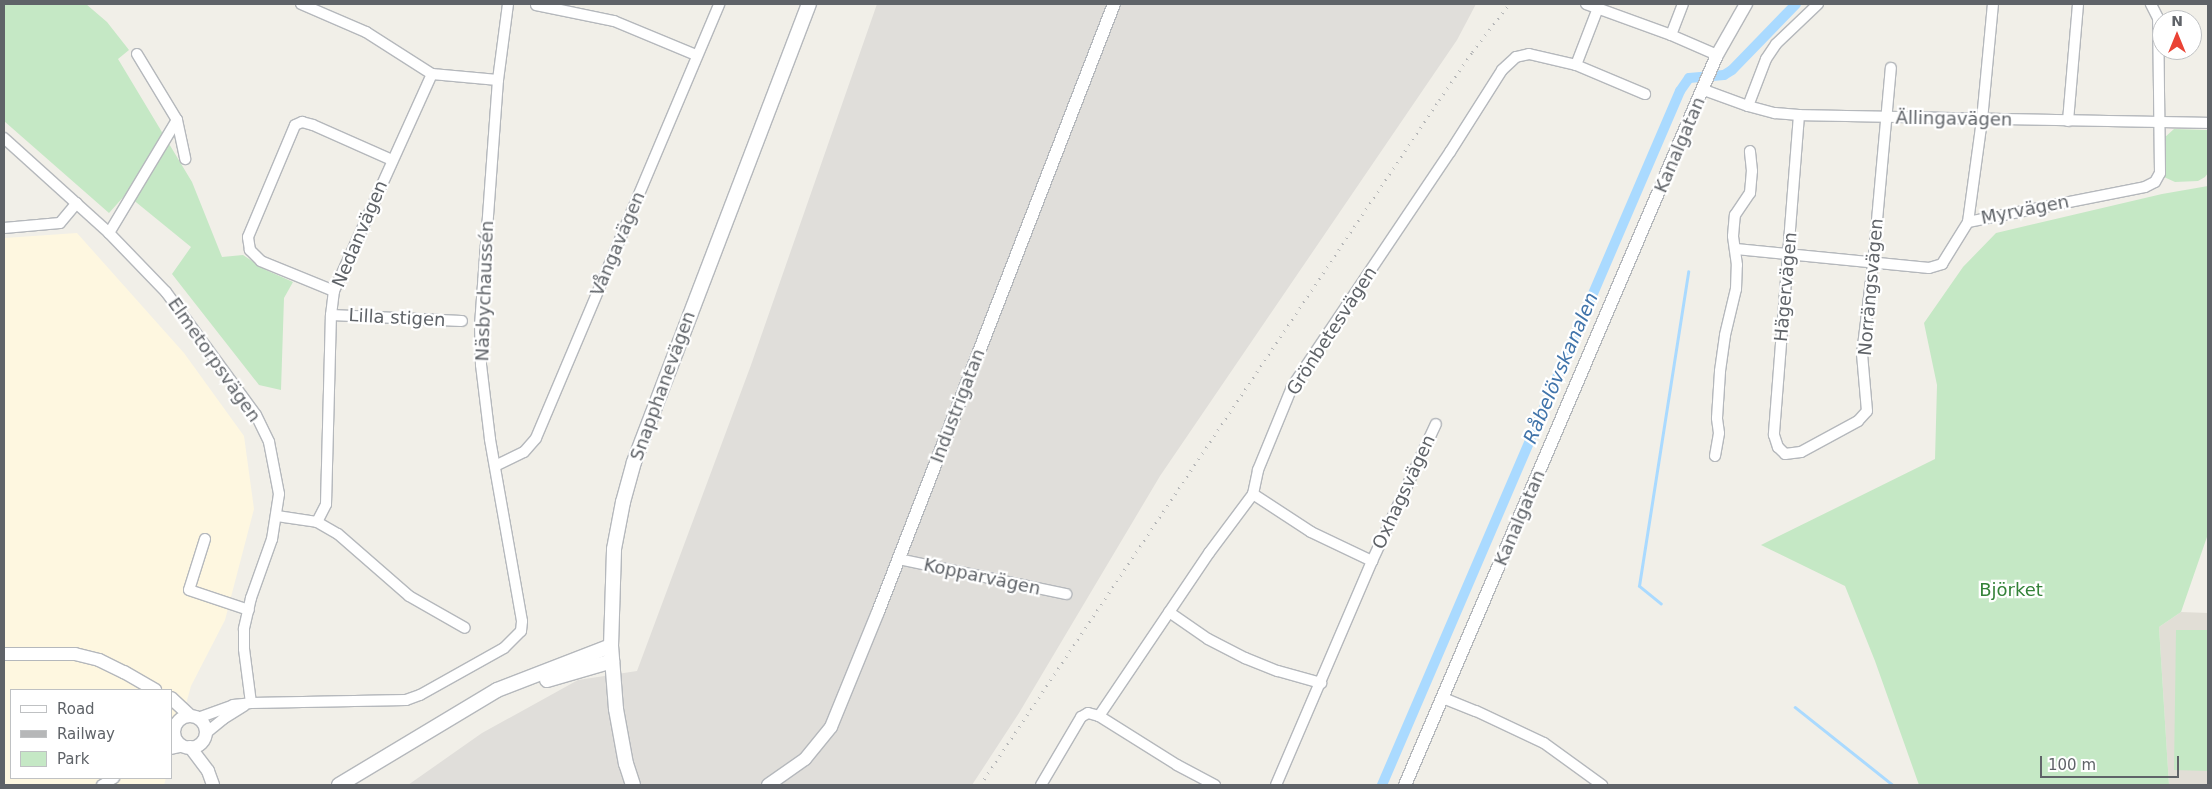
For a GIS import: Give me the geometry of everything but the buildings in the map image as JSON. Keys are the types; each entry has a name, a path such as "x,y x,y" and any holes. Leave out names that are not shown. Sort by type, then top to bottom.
{"main road":[{"name":"Snapphanevägen","path":"633,785 626,764 616,709 611,646 614,549 623,502 634,462 809,4"},
{"path":"339,785 504,687 611,646"},
{"path":"461,711 560,675 612,661"},
{"path":"351,785 389,755"}],"street":[{"path":"301,4 366,32 432,74 498,80"},
{"name":"Näsbychaussén","path":"251,703 406,700 420,695 504,648 518,636 522,621 495,466 481,365 480,325 498,80 508,4"},
{"name":"Vångavägen","path":"495,466 524,452 536,438 696,55 720,4"},
{"name":"Industrigatan","path":"768,785 805,759 830,727 898,559 1114,4"},
{"path":"1586,4 1671,35 1715,61"},
{"path":"1671,35 1683,4"},
{"name":"Kanalgatan","path":"1404,785 1715,61 1746,4"},
{"path":"1748,106 1766,58 1776,44 1818,4"},
{"path":"1968,222 1982,120 1993,4"},
{"path":"2068,121 2078,4"},
{"name":"Myrvägen","path":"1736,249 1873,264 1930,268 1942,264 1968,222 2145,187 2155,182 2160,173 2158,18 2151,4"},
{"path":"536,5 614,21 696,55"},
{"path":"1576,66 1598,8"},
{"path":"137,54 177,120 186,160"},
{"name":"Grönbetesvägen","path":"1099,716 1169,612 1253,494 1258,470 1292,387 1450,152 1502,70 1516,57 1529,54 1576,66 1645,94"},
{"name":"Norrängsvägen","path":"1785,454 1802,452 1858,421 1867,411 1862,354 1873,264 1891,68"},
{"name":"Nedanvägen","path":"317,522 326,504 331,314 334,291 432,74"},
{"name":"Ällingavägen","path":"1706,85 1748,106 1775,113 1799,115 2208,123"},
{"name":"Hägervägen","path":"1785,454 1778,447 1774,435 1799,115"},
{"path":"109,233 177,120"},
{"path":"334,291 261,261 250,250 248,237 296,125 302,122 314,125 392,160"},
{"name":"Elmetorpsvägen","path":"4,138 109,233 166,292 256,415 269,442 279,494 277,516 244,629 244,649 251,703"},
{"path":"1715,456 1719,433 1717,418 1720,371 1725,335 1736,289 1736,249 1733,236 1735,215 1750,193 1752,183 1750,151"},
{"path":"4,228 60,223 77,203"},
{"name":"Lilla stigen","path":"331,314 462,321"},
{"name":"Oxhagsvägen","path":"1276,785 1372,560 1436,424"},
{"name":"Oxhagsvägen","path":"1253,494 1311,532 1372,560"},
{"path":"277,516 317,522 338,534 409,596 466,628"},
{"path":"205,539 189,590 249,610"},
{"name":"Kopparvägen","path":"898,559 1066,594"},
{"path":"1169,612 1208,639 1245,658 1278,672 1321,683"},
{"path":"4,654 75,654 99,660 124,672 150,688"},
{"path":"1443,698 1476,710 1544,743 1602,785"},
{"path":"172,699 204,724 208,771 213,785"},
{"path":"208,771 187,747 177,740 173,727 182,718 194,717 233,705 251,703"},
{"path":"172,749 201,743 205,736 223,718 251,703"},
{"path":"1041,785 1081,718 1088,714 1099,716 1177,765 1215,785"}],"shaded area":[{"path":"877,4 1476,4 1457,40 1160,476 1019,713 972,785 408,785 482,733 578,680 637,671 751,365"},
{"path":"77,233 184,353 244,436 254,509 225,620 191,686 172,754 172,689 10,689 10,779 166,779 164,785 4,785 4,238"},
{"path":"2181,612 2208,613 2208,785 2169,785 2159,627"}],"green space":[{"path":"4,4 86,4 107,22 129,50 118,59 192,182 222,257 243,255 266,270 293,282 284,298 281,390 259,385 172,274 191,247 126,194 109,213 4,121"},
{"path":"2208,127 2208,173 2205,177 2198,181 2175,182 2164,177 2164,138 2174,129 2207,130"},
{"name":"Björket","path":"2208,186 2208,534 2181,612 2159,627 2169,785 1919,785 1875,661 1845,586 1761,545 1935,459 1937,385 1924,323 1963,267 1996,233 2162,194"},
{"path":"2176,630 2208,630 2208,771 2174,770"}],"waterway":[{"name":"Råbelövskanalen","path":"1382,785 1680,91 1689,78 1724,75 1732,70 1796,4"},
{"path":"1661,604 1639,586 1688,272"},
{"path":"1795,707 1893,785"}],"railway":[{"path":"980,785 1439,100 1472,52 1509,4"}]}
